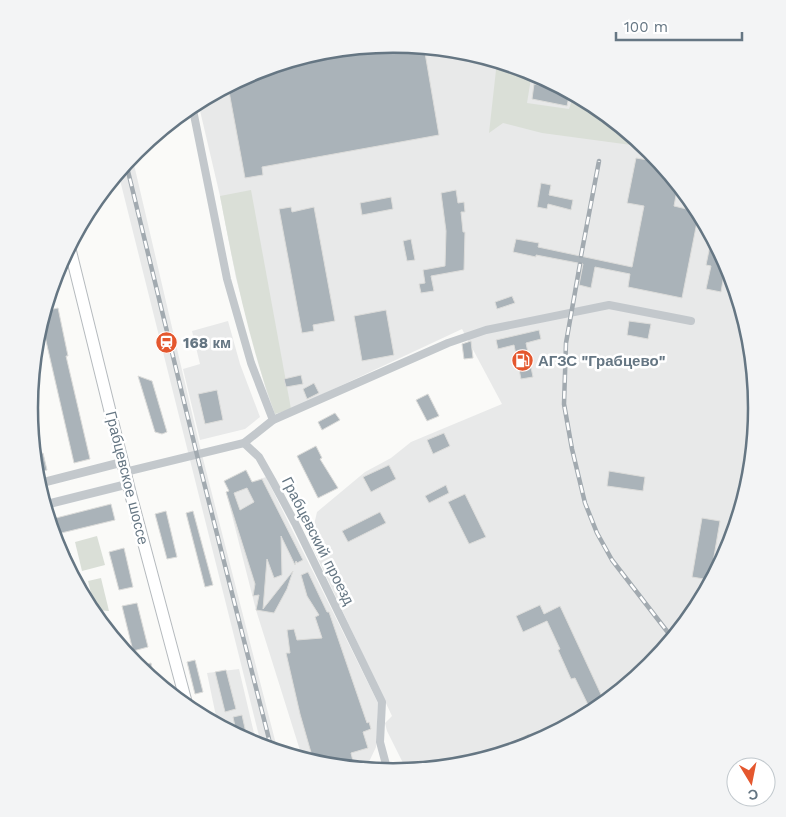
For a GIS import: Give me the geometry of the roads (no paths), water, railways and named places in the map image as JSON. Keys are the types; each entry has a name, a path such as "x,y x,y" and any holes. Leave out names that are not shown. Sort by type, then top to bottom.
{"main road":[{"name":"Грабцевское шоссе","path":"72,256 125,473 185,697"}],"street":[{"path":"194,114 227,279 251,363 273,420"},
{"path":"45,483 125,473 244,444 273,420 456,340 486,330 609,305 691,321"},
{"name":"Грабцевский проезд","path":"244,444 259,457 277,489 382,702 380,742 386,764"},
{"path":"50,502 125,473"}],"railway":[{"path":"581,256 599,161"},
{"path":"128,172 270,742"},
{"path":"580,264 566,343 564,404 572,449 585,503 597,533 612,560 668,633"}],"place":[{"name":"168 км","path":"167,343"},
{"name":"АГЗС \"Грабцево\"","path":"522,361"}]}
